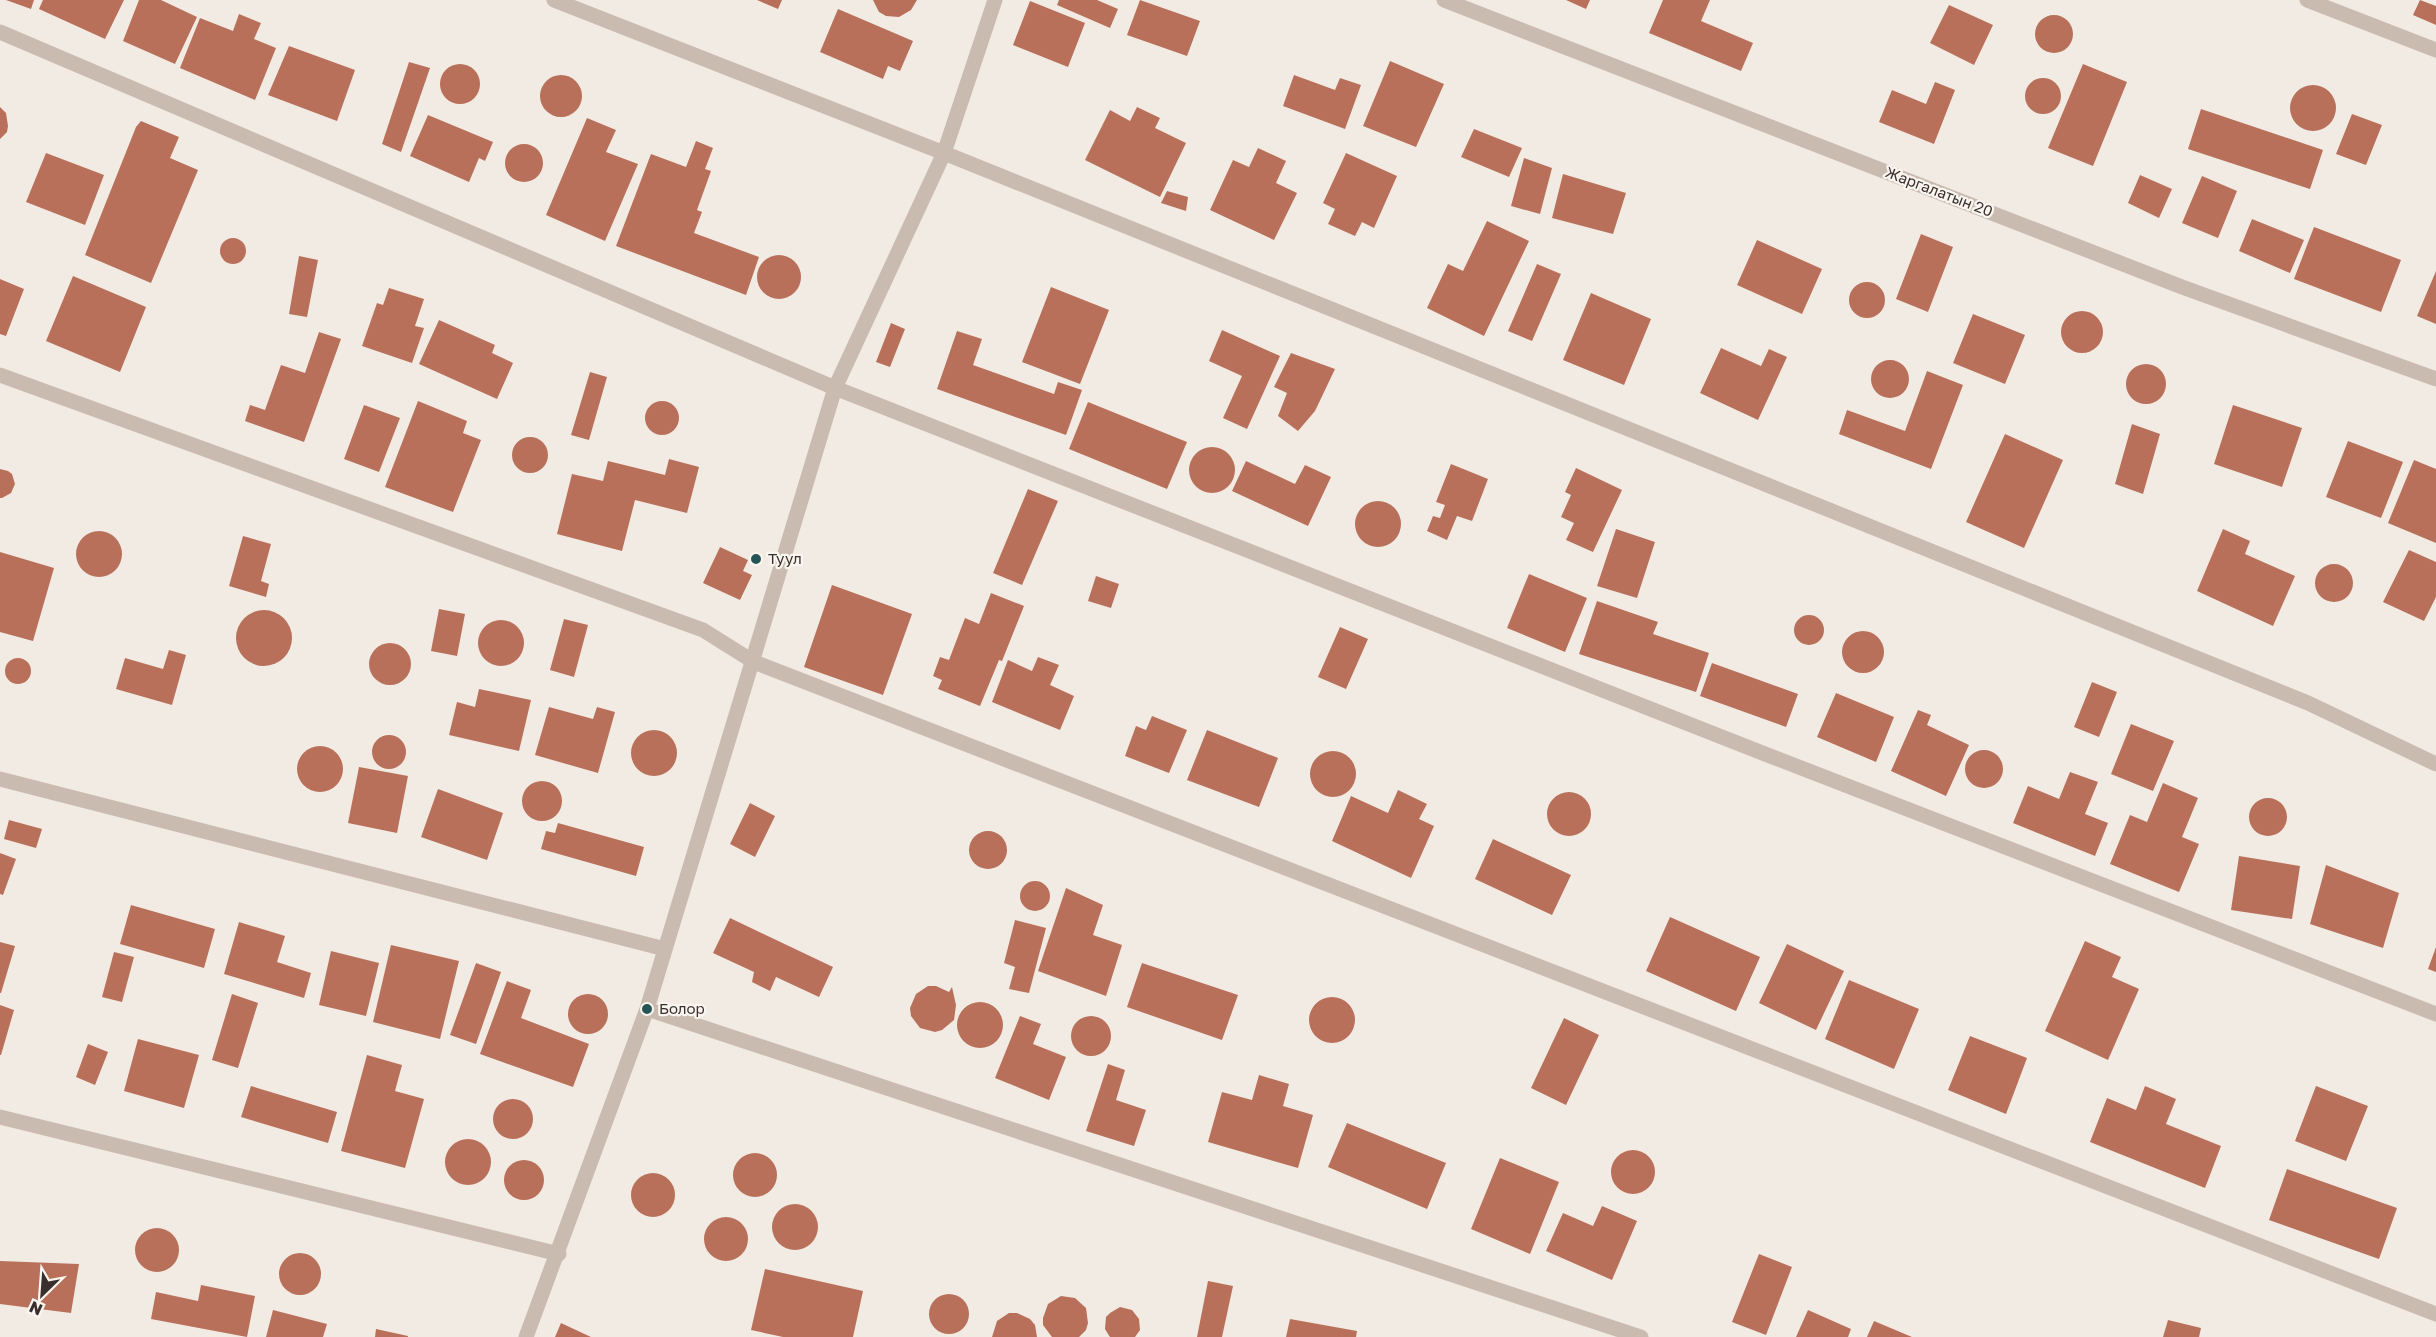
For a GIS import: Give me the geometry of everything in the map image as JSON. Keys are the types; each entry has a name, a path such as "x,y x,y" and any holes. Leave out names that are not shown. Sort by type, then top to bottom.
{"street":[{"path":"554,0 944,153 2308,704 2436,764"},
{"path":"526,1337 559,1254 647,1009 754,662 835,388 944,153 995,0"},
{"name":"Жаргалатын 20","path":"1444,0 2182,287 2436,379"},
{"path":"2307,0 2436,50"},
{"path":"0,32 835,388 1765,754 2436,1014"},
{"path":"0,375 702,630 754,662 2436,1314"},
{"path":"0,779 665,949"},
{"path":"647,1009 1641,1337"},
{"path":"0,1117 559,1254"}],"building":[{"path":"6,0 34,0 31,9"},
{"path":"43,0 124,0 105,39 39,9"},
{"path":"139,0 161,0 197,17 175,64 123,41"},
{"path":"757,0 782,0 778,9"},
{"path":"873,0 917,0 911,10 899,17 886,16 879,12"},
{"path":"1059,0 1097,0 1118,9 1110,28 1057,5"},
{"path":"1140,0 1200,21 1187,56 1127,35"},
{"path":"1566,0 1590,0 1586,9"},
{"path":"1663,0 1710,0 1701,21 1753,43 1741,71 1649,33"},
{"path":"2420,0 2436,6 2436,25 2413,15"},
{"path":"1030,1 1085,23 1068,67 1013,45"},
{"path":"1949,5 1993,25 1974,65 1930,43"},
{"path":"838,9 913,41 900,71 888,66 883,79 820,52"},
{"path":"239,14 261,23 254,39 276,48 255,100 180,68 200,18 233,31"},
{"path":"2054,15 2067,21 2073,34 2067,47 2054,53 2041,47 2035,34 2041,21"},
{"path":"289,46 355,70 337,121 268,95"},
{"path":"1390,61 1444,84 1416,147 1363,126"},
{"path":"409,62 430,68 401,152 382,144"},
{"path":"460,64 474,70 480,84 474,98 460,104 446,98 440,84 446,70"},
{"path":"2083,64 2127,82 2093,166 2048,148"},
{"path":"561,75 576,81 582,96 576,111 561,117 546,111 540,96 546,81"},
{"path":"1294,75 1335,90 1340,78 1361,85 1345,129 1283,106"},
{"path":"2043,78 2056,83 2061,96 2056,109 2043,114 2030,109 2025,96 2030,83"},
{"path":"1935,82 1955,90 1934,144 1879,122 1892,90 1926,104"},
{"path":"2313,85 2329,92 2336,108 2329,124 2313,131 2297,124 2290,108 2297,92"},
{"path":"0,107 6,113 8,126 7,132 0,139"},
{"path":"1137,107 1160,118 1155,128 1186,143 1160,197 1085,160 1110,110 1130,121"},
{"path":"2201,109 2323,150 2310,189 2188,149"},
{"path":"2352,114 2382,125 2366,165 2336,154"},
{"path":"428,115 493,142 485,161 479,158 469,182 410,156"},
{"path":"587,118 616,130 606,152 638,164 605,241 546,215"},
{"path":"141,121 179,137 170,158 198,170 151,283 85,255 136,127"},
{"path":"1474,129 1522,148 1509,177 1461,157"},
{"path":"696,141 713,148 705,169 711,171 697,210 702,212 694,233 759,257 746,295 616,246 651,154 686,167"},
{"path":"524,144 538,149 543,163 538,177 524,182 510,177 505,163 510,149"},
{"path":"1258,148 1286,161 1276,183 1297,193 1274,240 1210,210 1233,160 1249,167"},
{"path":"46,153 104,175 85,225 26,202"},
{"path":"1346,153 1397,176 1374,228 1362,222 1355,236 1328,224 1335,209 1323,203"},
{"path":"1524,158 1552,168 1540,214 1511,206"},
{"path":"1563,174 1626,193 1613,234 1552,218"},
{"path":"2140,175 2172,189 2159,218 2128,203"},
{"path":"2202,176 2237,191 2218,238 2182,223"},
{"path":"1167,191 1188,197 1186,211 1161,203"},
{"path":"2252,219 2304,240 2290,273 2239,251"},
{"path":"1487,221 1529,241 1484,336 1427,308 1448,264 1463,271"},
{"path":"2314,227 2401,260 2381,312 2294,279"},
{"path":"1921,234 1953,247 1928,312 1896,299"},
{"path":"233,238 242,242 246,251 242,260 233,264 224,260 220,251 224,242"},
{"path":"1757,240 1822,269 1802,314 1737,285"},
{"path":"779,255 788,256 795,261 800,268 800,286 795,293 788,298 779,299 770,298 763,293 758,286 757,277 758,268 763,261 770,256"},
{"path":"299,256 318,260 307,317 289,314"},
{"path":"1537,264 1561,274 1532,341 1508,331"},
{"path":"2436,271 2436,324 2417,316"},
{"path":"73,276 146,307 120,372 46,341"},
{"path":"0,279 24,289 6,336 0,334"},
{"path":"1867,282 1880,287 1885,300 1880,313 1867,318 1854,313 1849,300 1854,287"},
{"path":"1051,287 1109,310 1080,384 1022,362"},
{"path":"389,288 424,299 415,326 424,328 412,363 362,346 377,303 383,305"},
{"path":"1591,293 1651,319 1624,385 1563,360"},
{"path":"2082,311 2097,317 2103,332 2097,347 2082,353 2067,347 2061,332 2067,317"},
{"path":"1973,314 2025,335 2005,384 1953,363"},
{"path":"439,320 495,345 492,353 513,363 497,399 419,364"},
{"path":"891,323 905,329 890,367 876,362"},
{"path":"1222,330 1280,356 1247,429 1223,418 1242,376 1209,361"},
{"path":"957,331 982,339 973,365 1054,394 1058,382 1082,390 1066,435 937,389"},
{"path":"319,332 341,339 304,442 245,421 250,405 265,410 281,365 305,373"},
{"path":"1721,348 1761,366 1769,349 1787,357 1758,420 1700,393"},
{"path":"1291,353 1335,369 1315,411 1298,431 1278,416 1287,393 1274,387"},
{"path":"1890,360 1904,365 1909,379 1904,393 1890,398 1876,393 1871,379 1876,365"},
{"path":"2146,364 2154,365 2160,370 2165,376 2165,392 2160,398 2154,403 2146,404 2138,403 2132,398 2127,392 2126,384 2127,376 2132,370 2138,365"},
{"path":"1927,371 1963,385 1931,469 1839,434 1847,410 1905,431"},
{"path":"590,372 607,377 589,440 571,435"},
{"path":"418,401 467,421 463,433 481,440 453,512 385,487"},
{"path":"662,401 674,406 679,418 674,430 662,435 650,430 645,418 650,406"},
{"path":"1088,402 1187,442 1167,489 1069,449"},
{"path":"364,405 400,418 379,472 344,459"},
{"path":"2233,405 2302,428 2282,487 2214,464"},
{"path":"2132,424 2160,434 2143,494 2115,484"},
{"path":"2005,434 2063,460 2024,548 1966,522"},
{"path":"530,437 543,442 548,455 543,468 530,473 517,468 512,455 517,442"},
{"path":"2348,441 2403,462 2381,518 2326,497"},
{"path":"1212,447 1228,454 1235,470 1228,486 1212,493 1196,486 1189,470 1196,454"},
{"path":"669,459 699,467 687,513 635,500 622,551 557,534 572,474 603,481 608,461 665,475"},
{"path":"2414,460 2436,469 2436,543 2388,523"},
{"path":"1246,461 1295,484 1305,465 1331,477 1308,526 1232,491"},
{"path":"1451,464 1488,479 1472,521 1457,516 1447,540 1427,531 1433,516 1440,518 1445,505 1436,502"},
{"path":"1576,468 1622,490 1593,552 1566,540 1574,523 1561,517 1571,495 1565,492"},
{"path":"0,469 12,474 15,484 11,493 2,498 0,498"},
{"path":"1028,489 1058,501 1022,585 993,573"},
{"path":"1378,501 1394,508 1401,524 1394,540 1378,547 1362,540 1355,524 1362,508"},
{"path":"1616,529 1655,542 1637,598 1597,586"},
{"path":"2223,529 2250,541 2245,554 2295,576 2273,626 2197,591"},
{"path":"99,531 115,538 122,554 115,570 99,577 83,570 76,554 83,538"},
{"path":"243,536 271,544 261,581 269,584 266,597 229,586"},
{"path":"720,547 748,560 743,571 752,575 740,600 703,583"},
{"path":"2409,550 2436,562 2436,597 2424,621 2383,602"},
{"path":"0,552 54,568 33,641 0,632"},
{"path":"2334,564 2348,569 2353,583 2348,597 2334,602 2320,597 2315,583 2320,569"},
{"path":"1529,574 1587,598 1565,652 1507,628"},
{"path":"1096,576 1119,584 1111,608 1088,601"},
{"path":"832,585 912,614 883,695 804,667"},
{"path":"991,593 1024,606 1002,661 999,660 980,706 938,689 942,680 933,676 940,657 949,660 965,618 979,624"},
{"path":"1597,601 1658,622 1653,634 1709,653 1696,692 1579,654"},
{"path":"439,609 465,614 457,656 431,651"},
{"path":"264,610 275,612 284,618 290,627 292,638 290,649 284,658 275,664 264,666 253,664 244,658 238,649 236,638 238,627 244,618 253,612"},
{"path":"1809,615 1820,619 1824,630 1820,641 1809,645 1798,641 1794,630 1798,619"},
{"path":"564,619 588,625 574,677 550,670"},
{"path":"501,620 517,627 524,643 517,659 501,666 485,659 478,643 485,627"},
{"path":"1340,627 1368,639 1346,689 1318,677"},
{"path":"1863,631 1871,632 1878,637 1883,644 1883,660 1878,667 1871,672 1863,673 1855,672 1848,667 1843,660 1842,652 1843,644 1848,637 1855,632"},
{"path":"390,643 405,649 411,664 405,679 390,685 375,679 369,664 375,649"},
{"path":"169,650 186,655 172,705 116,689 125,658 163,669"},
{"path":"1038,657 1059,665 1050,685 1074,696 1060,730 992,702 1008,660 1032,671"},
{"path":"18,658 27,662 31,671 27,680 18,684 9,680 5,671 9,662"},
{"path":"1712,663 1798,694 1786,727 1700,696"},
{"path":"2092,682 2117,692 2099,737 2074,727"},
{"path":"479,689 531,700 519,751 449,735 457,702 475,707"},
{"path":"1836,693 1894,717 1876,762 1817,737"},
{"path":"549,707 593,719 597,707 615,712 598,773 535,755"},
{"path":"1918,710 1931,715 1927,725 1969,745 1946,796 1891,771"},
{"path":"1152,716 1187,730 1169,773 1125,756 1136,726 1146,730"},
{"path":"2131,724 2174,741 2153,791 2111,774"},
{"path":"654,730 670,737 677,753 670,769 654,776 638,769 631,753 638,737"},
{"path":"1207,730 1278,758 1259,807 1187,780"},
{"path":"389,735 401,740 406,752 401,764 389,769 377,764 372,752 377,740"},
{"path":"320,746 336,753 343,769 336,785 320,792 304,785 297,769 304,753"},
{"path":"1984,750 1997,756 2003,769 1997,782 1984,788 1971,782 1965,769 1971,756"},
{"path":"1333,751 1349,758 1356,774 1349,790 1333,797 1317,790 1310,774 1317,758"},
{"path":"359,767 408,776 397,833 348,823"},
{"path":"2070,772 2098,782 2085,814 2108,823 2095,856 2013,823 2028,786 2059,799"},
{"path":"542,781 550,782 556,787 561,793 561,809 556,815 550,820 542,821 534,820 528,815 523,809 522,801 523,793 528,787 534,782"},
{"path":"2163,783 2198,798 2182,837 2199,844 2179,892 2110,864 2130,815 2147,822"},
{"path":"438,789 503,813 487,860 421,837"},
{"path":"1398,790 1427,804 1419,819 1434,826 1411,878 1332,841 1351,796 1388,813"},
{"path":"1569,792 1584,799 1591,814 1584,829 1569,836 1554,829 1547,814 1554,799"},
{"path":"2268,798 2282,803 2287,817 2282,831 2268,836 2254,831 2249,817 2254,803"},
{"path":"750,803 775,816 755,857 730,844"},
{"path":"9,820 42,829 36,848 4,839"},
{"path":"558,823 644,847 636,876 541,849 546,831 555,833"},
{"path":"988,831 1002,836 1007,850 1002,864 988,869 974,864 969,850 974,836"},
{"path":"1493,839 1571,875 1552,915 1475,879"},
{"path":"0,853 16,859 3,895 0,894"},
{"path":"2239,856 2300,866 2292,919 2231,910"},
{"path":"2326,865 2399,893 2383,948 2310,924"},
{"path":"1035,881 1041,882 1049,890 1049,902 1041,910 1035,911 1029,910 1021,902 1020,896 1021,890 1029,882"},
{"path":"1066,888 1103,905 1093,935 1122,945 1106,996 1038,971"},
{"path":"131,905 215,929 204,968 120,944"},
{"path":"1670,917 1760,957 1736,1011 1646,971"},
{"path":"730,918 833,967 819,997 776,977 770,991 752,982 754,972 713,953"},
{"path":"1015,920 1046,928 1029,993 1009,989 1015,967 1004,963"},
{"path":"239,922 285,936 277,962 311,973 304,998 224,974"},
{"path":"2085,941 2121,957 2112,977 2139,989 2108,1060 2045,1031"},
{"path":"0,942 15,946 1,993 0,993"},
{"path":"1787,944 1844,971 1816,1030 1759,1003"},
{"path":"391,945 459,961 440,1039 373,1022"},
{"path":"2436,947 2436,972 2428,969"},
{"path":"331,951 379,963 366,1016 319,1005"},
{"path":"114,952 134,957 122,1002 102,997"},
{"path":"476,963 501,972 476,1044 450,1035"},
{"path":"1142,963 1238,995 1222,1040 1127,1007"},
{"path":"1849,980 1919,1009 1894,1069 1825,1039"},
{"path":"507,981 531,990 521,1018 589,1044 573,1087 480,1054"},
{"path":"928,986 936,986 949,992 952,987 956,1005 954,1020 942,1030 935,1032 920,1028 911,1016 910,1008 916,994"},
{"path":"232,994 258,1003 238,1068 212,1060"},
{"path":"588,994 596,995 602,1000 607,1006 607,1022 602,1028 596,1033 588,1034 580,1033 574,1028 569,1022 568,1014 569,1006 574,1000 580,995"},
{"path":"1332,997 1348,1004 1355,1020 1348,1036 1332,1043 1316,1036 1309,1020 1316,1004"},
{"path":"980,1002 996,1009 1003,1025 996,1041 980,1048 964,1041 957,1025 964,1009"},
{"path":"0,1005 14,1010 1,1055 0,1055"},
{"path":"1020,1016 1041,1024 1033,1044 1066,1057 1049,1100 995,1078"},
{"path":"1091,1016 1105,1022 1111,1036 1105,1050 1091,1056 1077,1050 1071,1036 1077,1022"},
{"path":"1564,1018 1599,1035 1566,1105 1531,1088"},
{"path":"1970,1036 2027,1058 2006,1114 1948,1090"},
{"path":"138,1039 199,1055 184,1108 124,1091"},
{"path":"88,1044 108,1052 95,1085 76,1077"},
{"path":"367,1055 402,1065 395,1091 424,1099 405,1168 341,1151"},
{"path":"1108,1064 1125,1070 1116,1100 1146,1110 1134,1146 1086,1131"},
{"path":"1259,1075 1289,1084 1283,1106 1313,1115 1298,1168 1208,1142 1222,1092 1252,1100"},
{"path":"251,1086 337,1112 328,1143 241,1117"},
{"path":"2145,1086 2176,1099 2166,1124 2221,1146 2205,1188 2090,1142 2107,1098 2136,1110"},
{"path":"2316,1086 2368,1106 2346,1161 2295,1141"},
{"path":"513,1099 521,1100 527,1105 532,1111 532,1127 527,1133 521,1138 513,1139 505,1138 499,1133 494,1127 493,1119 494,1111 499,1105 505,1100"},
{"path":"1347,1123 1446,1163 1427,1209 1328,1167"},
{"path":"468,1139 484,1146 491,1162 484,1178 468,1185 452,1178 445,1162 452,1146"},
{"path":"1633,1150 1642,1151 1649,1156 1654,1163 1654,1181 1649,1188 1642,1193 1633,1194 1624,1193 1617,1188 1612,1181 1611,1172 1612,1163 1617,1156 1624,1151"},
{"path":"755,1153 770,1160 777,1175 770,1190 755,1197 740,1190 733,1175 740,1160"},
{"path":"1500,1158 1559,1182 1530,1254 1471,1229"},
{"path":"524,1160 532,1161 538,1166 543,1172 543,1188 538,1194 532,1199 524,1200 516,1199 510,1194 505,1188 504,1180 505,1172 510,1166 516,1161"},
{"path":"2287,1169 2397,1208 2379,1259 2269,1220"},
{"path":"653,1173 668,1180 675,1195 668,1210 653,1217 638,1210 631,1195 638,1180"},
{"path":"795,1204 811,1211 818,1227 811,1243 795,1250 779,1243 772,1227 779,1211"},
{"path":"1602,1206 1637,1221 1612,1280 1546,1251 1563,1213 1593,1226"},
{"path":"726,1217 741,1224 748,1239 741,1254 726,1261 711,1254 704,1239 711,1224"},
{"path":"157,1228 172,1235 179,1250 172,1265 157,1272 142,1265 135,1250 142,1235"},
{"path":"300,1253 315,1259 321,1274 315,1289 300,1295 285,1289 279,1274 285,1259"},
{"path":"1759,1254 1792,1267 1766,1335 1732,1322"},
{"path":"0,1261 79,1264 71,1313 0,1304"},
{"path":"765,1269 863,1291 853,1337 783,1337 751,1330"},
{"path":"1208,1281 1233,1286 1222,1337 1197,1337"},
{"path":"201,1285 255,1296 247,1337 151,1319 156,1292 198,1301"},
{"path":"949,1294 963,1300 969,1314 963,1328 949,1334 935,1328 929,1314 935,1300"},
{"path":"1061,1296 1075,1298 1086,1308 1088,1323 1086,1330 1079,1337 1052,1337 1043,1325 1048,1304"},
{"path":"1120,1307 1132,1310 1139,1319 1140,1330 1135,1337 1110,1337 1105,1329 1106,1317"},
{"path":"273,1310 327,1324 323,1337 266,1337"},
{"path":"1808,1310 1851,1329 1848,1337 1796,1337"},
{"path":"1009,1313 1017,1313 1030,1319 1035,1325 1037,1337 992,1337 997,1321"},
{"path":"1290,1319 1357,1331 1356,1337 1286,1337"},
{"path":"2168,1320 2201,1328 2199,1337 2163,1337"},
{"path":"1874,1321 1912,1337 1867,1337"},
{"path":"561,1323 591,1337 555,1337"},
{"path":"376,1329 408,1336 408,1337 375,1337"}],"place":[{"name":"Туул","path":"756,559"},
{"name":"Болор","path":"647,1009"}]}
